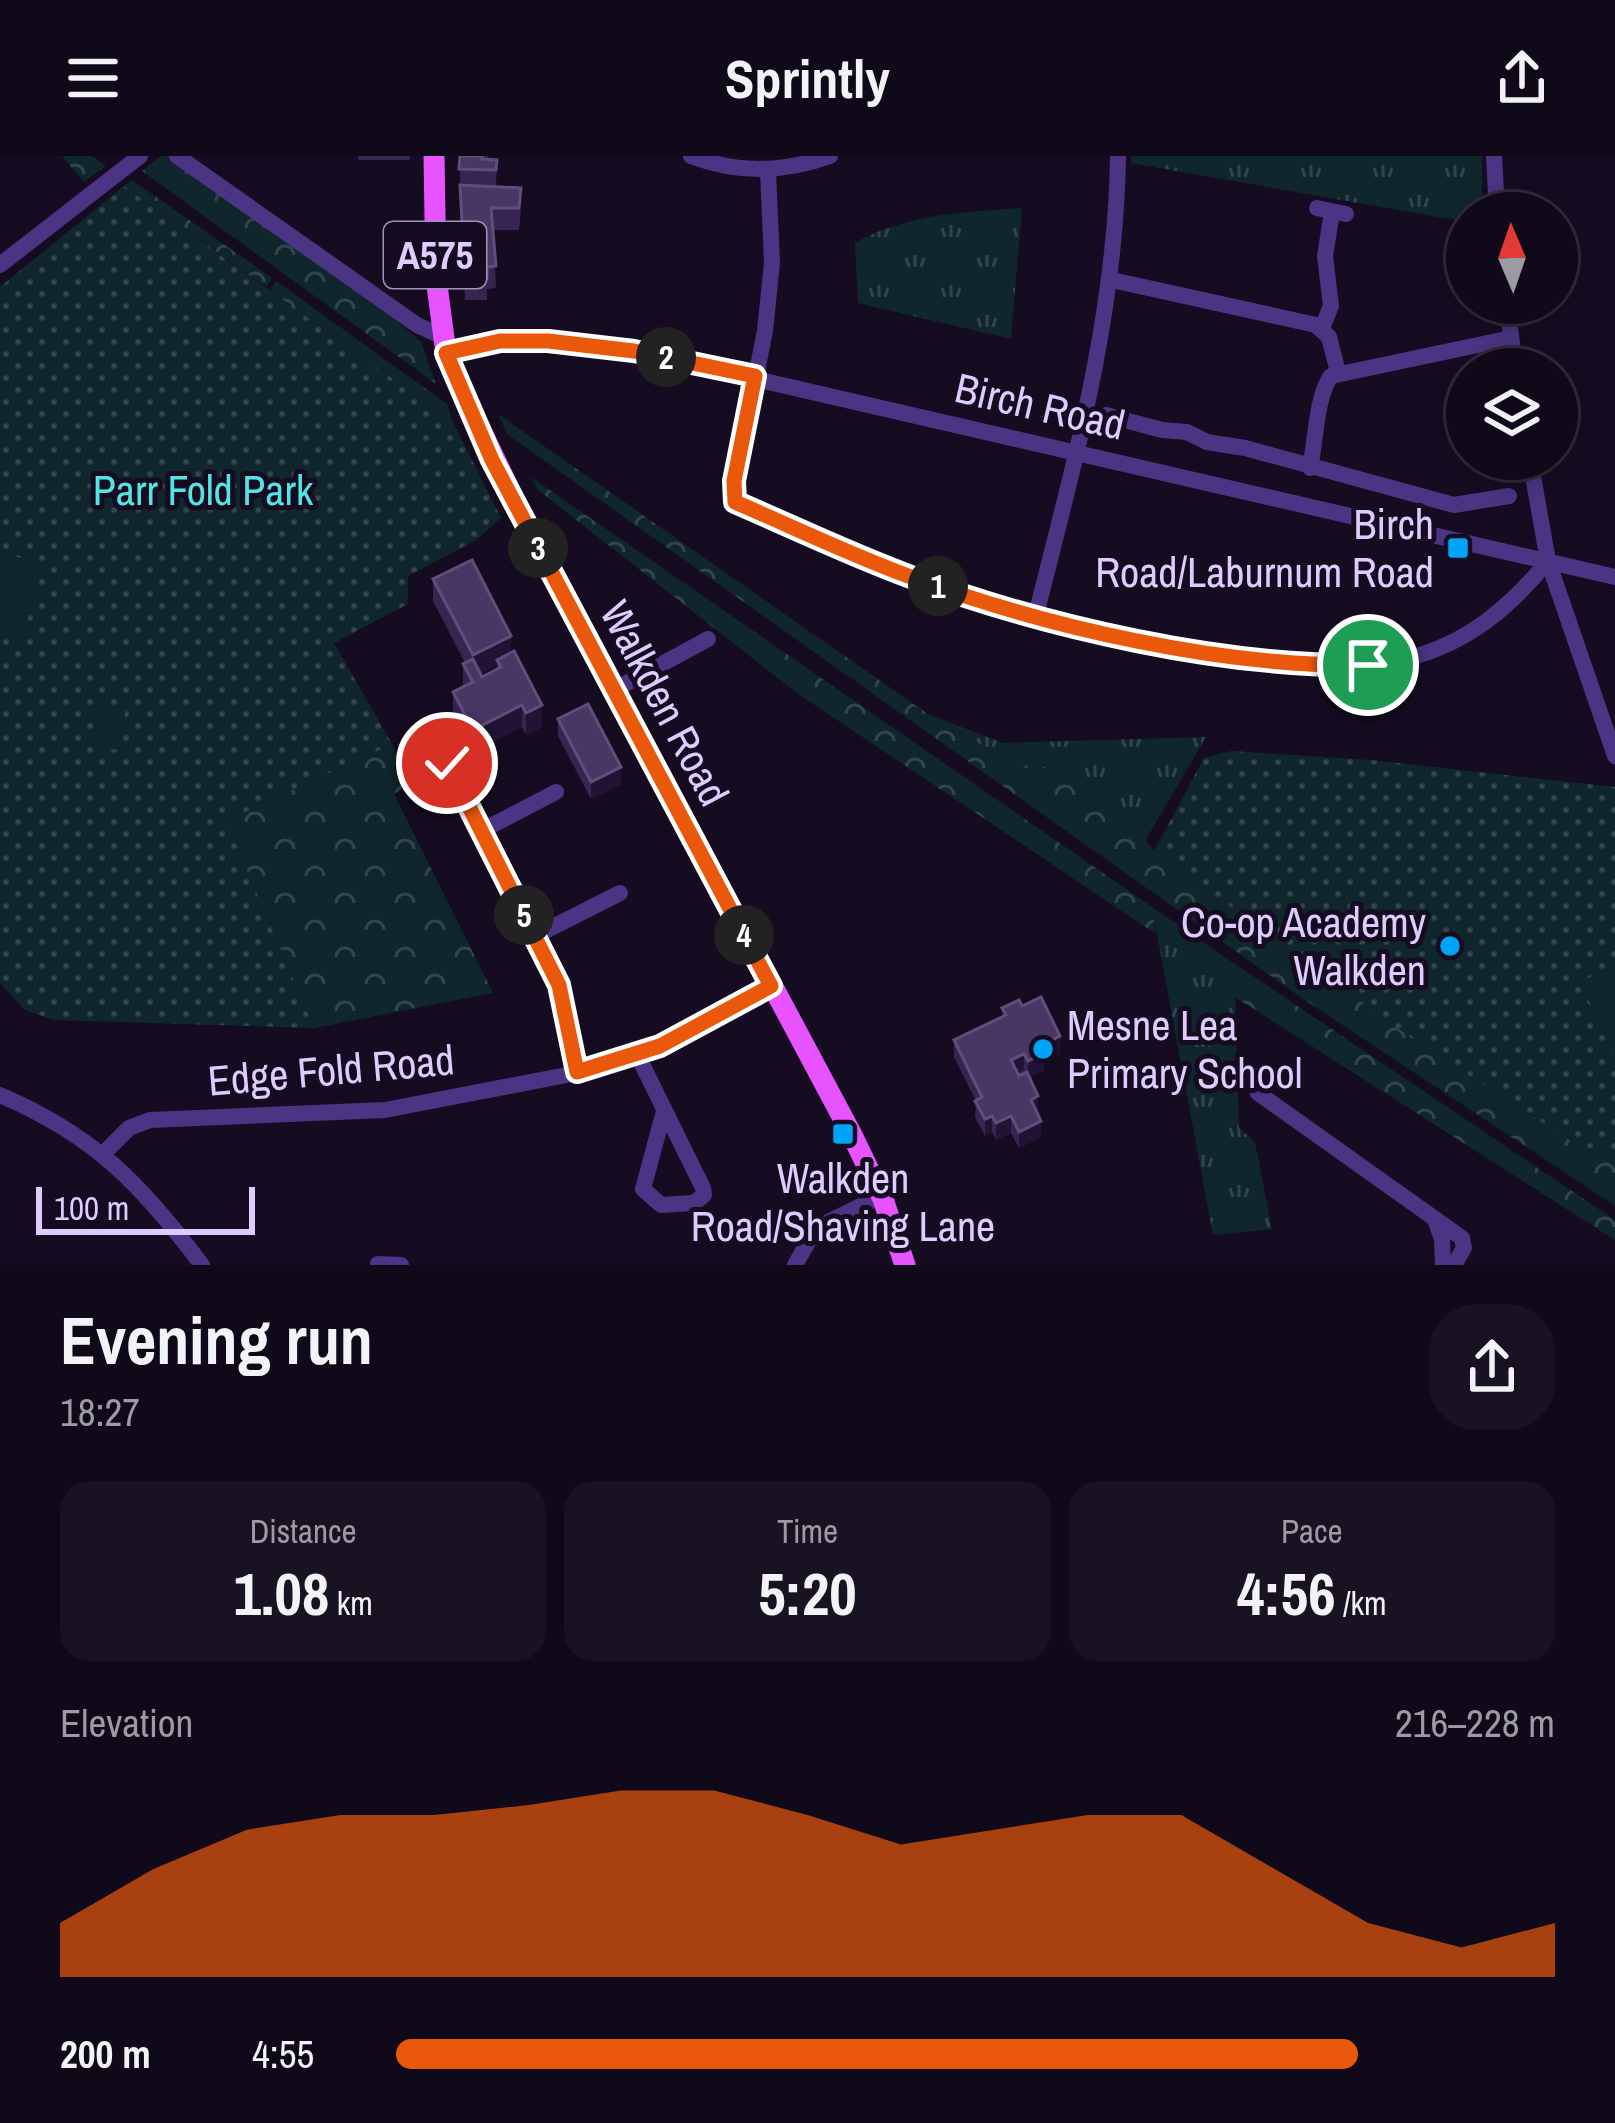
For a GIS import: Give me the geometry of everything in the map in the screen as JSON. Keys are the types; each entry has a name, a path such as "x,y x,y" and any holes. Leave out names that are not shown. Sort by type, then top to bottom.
{"main road":[{"name":"Walkden Road","path":"434,156 436,278 444,345 458,382 492,460 881,1196 905,1265"}],"street":[{"path":"0,265 140,156"},
{"path":"177,156 444,345"},
{"path":"691,156 736,169 767,170 830,156"},
{"path":"1036,615 1098,365 1112,280 1118,156"},
{"path":"1494,156 1496,192"},
{"path":"767,170 772,263 734,481 735,502 913,578 1036,615 1244,656 1341,665 1390,662 1433,650 1486,624 1548,561"},
{"path":"1322,328 1331,306 1325,256 1332,211"},
{"path":"1112,280 1322,328 1338,372"},
{"path":"1509,324 1512,348"},
{"path":"1310,468 1322,392 1326,381 1338,372 1511,338"},
{"name":"Birch Road","path":"444,345 548,341 634,351 1615,577"},
{"path":"1106,415 1127,426 1187,432 1202,441 1245,448 1454,505 1489,507 1509,496"},
{"path":"1534,480 1548,561 1615,757"},
{"path":"614,690 708,639"},
{"path":"447,763 559,985 577,1072"},
{"path":"482,831 556,792"},
{"path":"535,937 620,893"},
{"name":"Edge Fold Road","path":"103,1154 129,1128 150,1120 385,1110 577,1072 638,1056 771,986"},
{"path":"638,1056 703,1188 704,1196 694,1203 661,1205 643,1189 642,1178 664,1111"},
{"path":"0,1095 58,1120 103,1154 162,1214 202,1265"},
{"path":"1262,1104 1435,1218 1464,1243 1454,1265"},
{"path":"795,1265 816,1228 881,1196"},
{"path":"1435,1218 1443,1265"},
{"path":"378,1264 401,1265"}],"green space":[{"path":"62,156 92,156 106,166 84,182"},
{"path":"161,156 170,156 387,312 421,342 436,384 142,171"},
{"path":"1131,156 1482,156 1482,192 1446,192 1446,218 1131,163"},
{"path":"132,180 272,278 266,287 124,186"},
{"name":"Parr Fold Park","path":"124,186 453,422 501,518 476,540 408,576 408,604 334,643 392,744 226,821 314,1028 54,1020 25,1010 0,983 0,287"},
{"path":"1022,208 1011,339 858,303 855,243 915,220"},
{"path":"276,281 447,404 453,422 270,291"},
{"path":"498,414 928,714 1016,765 1051,767 1106,789 1154,851 1582,1148 1615,1149 1615,1206 1296,994 507,434"},
{"path":"531,477 1152,907 1156,934 797,693 538,490"},
{"path":"0,553 41,563 22,642 0,637"},
{"path":"99,703 126,708 118,750 91,745"},
{"path":"928,714 1003,743 1206,737 1145,841 1106,789 1051,767 1016,766"},
{"path":"392,744 412,784 394,794 493,993 314,1028 225,821"},
{"name":"Co-op Academy Walkden","path":"1231,751 1371,760 1615,787 1615,1149 1582,1148 1414,1040 1154,851 1204,758"},
{"path":"1152,907 1229,960 1235,997 1239,1128 1255,1142 1272,1229 1213,1235"},
{"path":"1229,960 1615,1220 1615,1240 1235,997"},
{"path":"1615,965 1615,1057 1580,982"}],"building":[{"path":"460,156 497,160 496,170 459,169"},
{"path":"460,185 521,188 519,208 491,208 496,266 487,267 487,278 465,278"},
{"path":"472,560 511,636 473,655 433,579"},
{"path":"514,651 542,705 526,713 522,705 473,730 453,692 473,682 463,664 473,659 482,677 501,667 497,660"},
{"path":"588,704 621,767 591,782 558,719"},
{"path":"1041,997 1060,1036 1040,1046 1044,1053 1028,1061 1024,1054 1011,1060 1019,1076 1027,1072 1038,1096 1031,1100 1041,1121 1019,1132 1011,1116 996,1123 992,1116 985,1119 975,1101 982,1097 954,1040 1006,1015 1002,1008"}],"place":[{"name":"Birch Road/Laburnum Road","path":"1458,548"},
{"name":"Co-op Academy Walkden","path":"1450,946"},
{"name":"Mesne Lea Primary School","path":"1043,1049"},
{"name":"Walkden Road/Shaving Lane","path":"843,1134"}],"route":[{"path":"447,763 559,985 577,1072 638,1056 771,986 492,460 446,353 500,341 601,346 755,376 734,481 735,502 913,578 1036,615 1184,648 1304,663 1368,665"}]}
